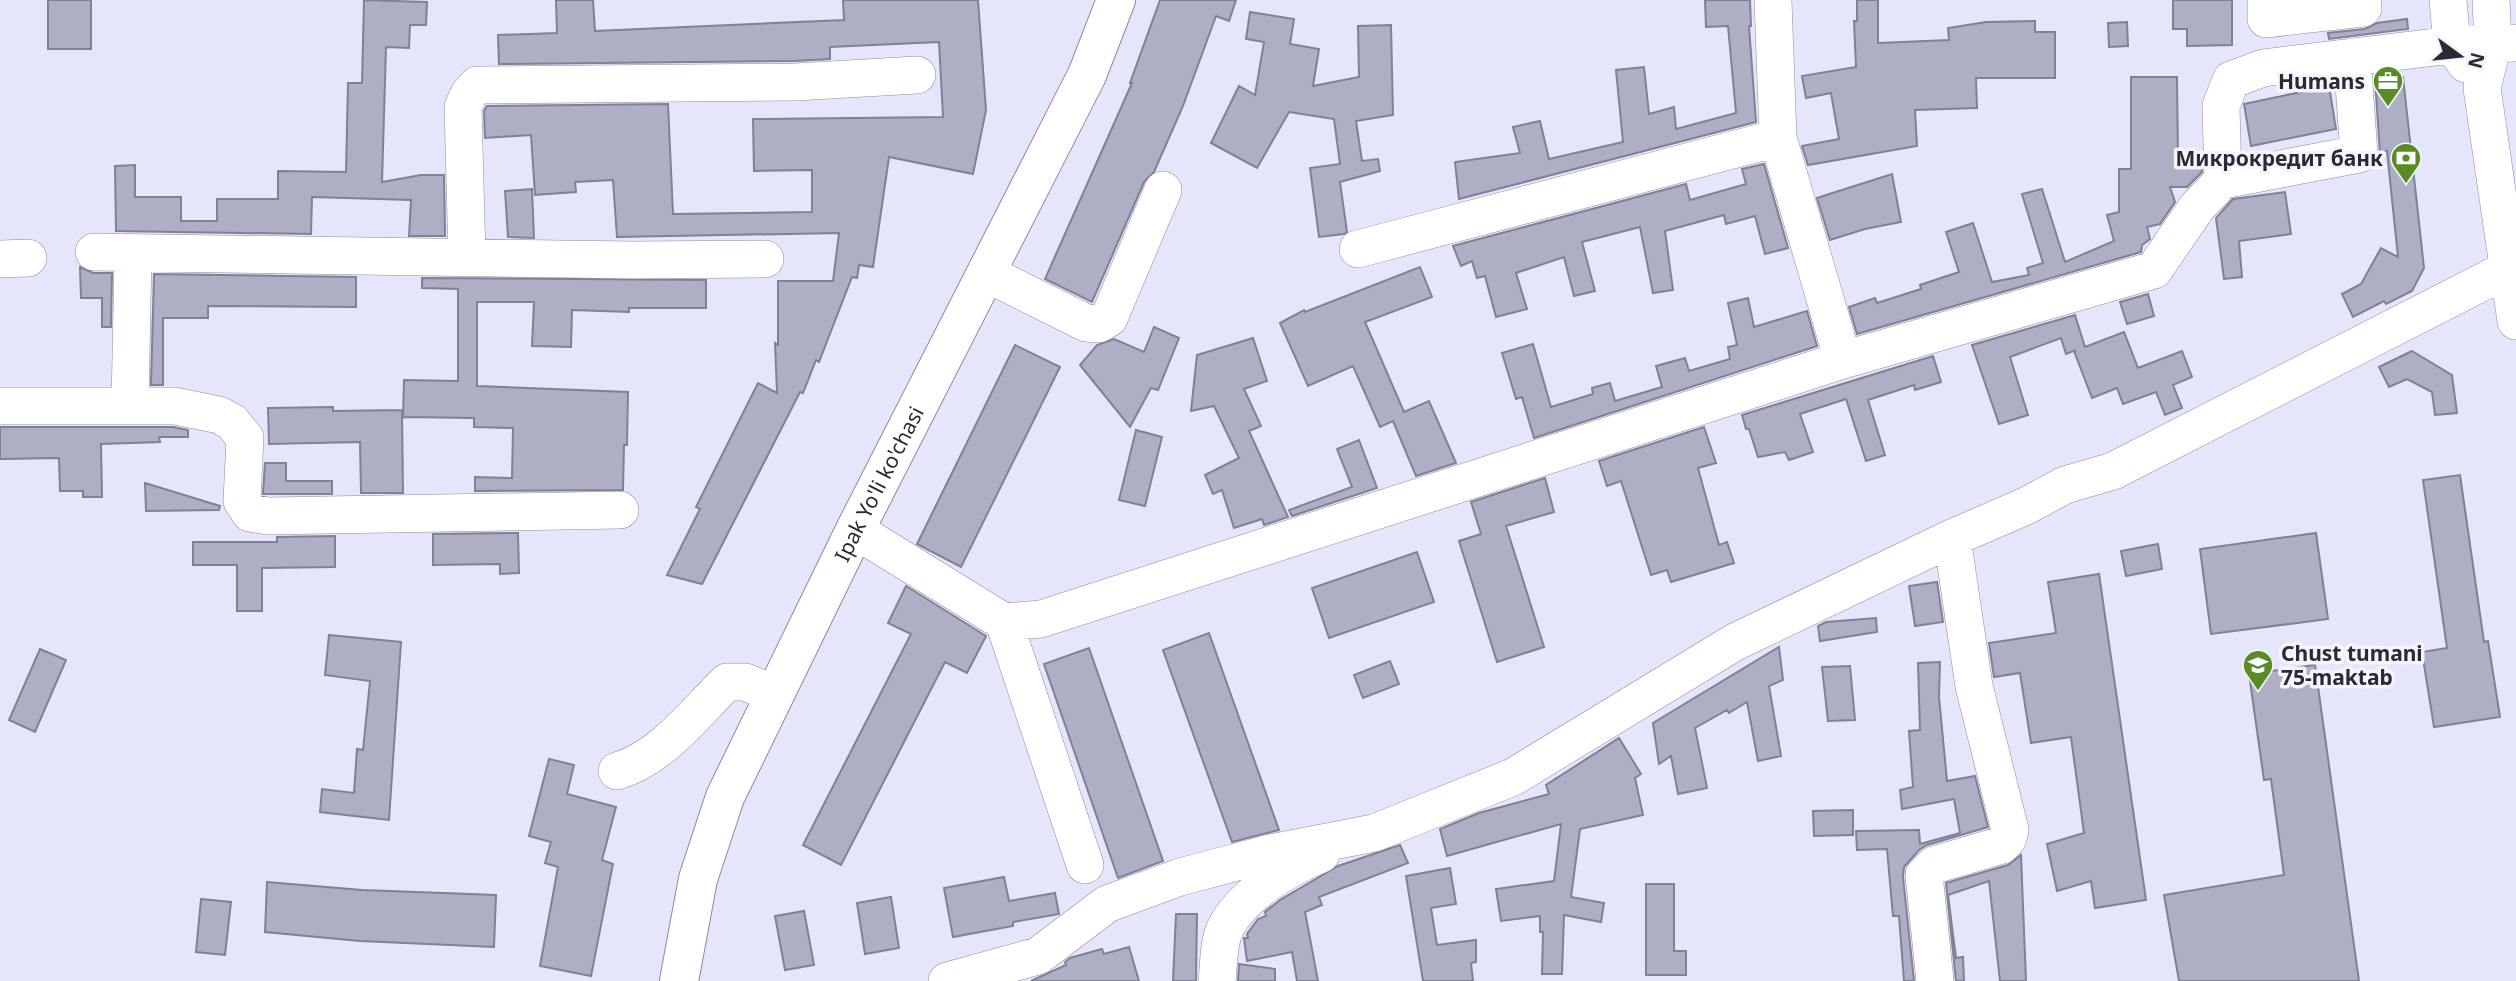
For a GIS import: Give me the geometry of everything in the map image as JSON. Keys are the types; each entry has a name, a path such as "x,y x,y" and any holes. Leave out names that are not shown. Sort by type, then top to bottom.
{"main road":[{"name":"Ipak Yo'li ko'chasi","path":"679,981 698,879 725,797 855,530 1087,75 1116,0"}],"street":[{"path":"1773,0 1778,138 1843,360"},
{"path":"2266,0 2266,19 2362,8 2362,0"},
{"path":"2448,0 2452,45 2482,88 2516,321"},
{"path":"2482,88 2505,43 2491,0"},
{"path":"2223,180 2221,106 2231,80 2263,68 2452,45 2505,43"},
{"path":"855,530 1004,622 1041,619 1843,360 2154,270 2197,207 2223,180 2359,154 2352,57"},
{"path":"467,258 463,107 477,85 795,82 918,75"},
{"path":"1359,249 1778,138"},
{"path":"986,273 1086,323 1099,324 1109,318 1163,190"},
{"path":"94,252 467,258 765,259"},
{"path":"130,406 133,254"},
{"path":"1217,981 1224,929 1235,912 1257,891 1306,860 1513,777 1735,642 1952,538 2026,506 2065,485 2113,471 2508,269"},
{"path":"0,406 175,406 219,415 232,422 245,438 242,501 250,513 268,516 620,510"},
{"path":"1935,981 1924,875 1934,865 2002,845 2010,830 1974,686 1952,538"},
{"path":"1004,622 1085,865"},
{"path":"617,771 636,765 668,740 727,682 745,682 775,694"},
{"path":"947,981 1038,956 1107,904 1180,877 1270,853 1374,833"}],"building":[{"path":"48,0 91,0 91,49 48,49"},
{"path":"364,0 427,2 426,25 410,25 409,48 386,47 382,182 421,175 444,175 445,236 409,236 411,200 312,197 311,234 116,231 115,166 135,165 135,197 181,197 181,221 217,221 217,199 278,199 278,171 346,172 348,83 362,83"},
{"path":"556,0 593,0 595,31 844,20 843,0 978,0 986,110 973,174 889,157 873,267 859,265 857,278 852,277 819,362 816,360 803,393 800,392 702,584 667,575 700,509 696,507 758,383 777,393 775,343 778,345 778,281 833,281 839,233 617,237 613,180 575,182 576,192 535,195 531,135 485,138 484,111 487,106 668,104 673,214 812,212 812,170 754,171 753,119 943,117 939,42 830,47 830,59 794,61 499,64 498,35 557,33"},
{"path":"1160,0 1236,0 1229,21 1216,16 1183,106 1154,172 1144,182 1092,302 1045,279 1132,83"},
{"path":"1705,0 1750,0 1749,26 1756,122 1459,199 1455,162 1520,153 1513,127 1540,121 1549,159 1623,142 1616,70 1644,67 1649,114 1674,107 1676,129 1736,113 1728,26 1706,27"},
{"path":"1857,0 1878,0 1878,43 1949,40 1948,28 1986,22 2035,21 2035,32 2055,32 2055,78 1976,78 1977,108 1915,110 1917,146 1808,165 1802,146 1839,139 1831,93 1806,98 1802,76 1856,67 1854,21 1857,21"},
{"path":"2173,0 2232,0 2232,45 2187,46 2187,29 2173,29"},
{"path":"1250,12 1294,19 1290,44 1319,49 1313,86 1359,77 1358,26 1391,25 1393,115 1356,121 1362,161 1378,159 1380,171 1340,182 1347,232 1344,234 1319,237 1310,168 1340,164 1334,119 1289,112 1257,168 1211,143 1239,86 1255,95 1264,42 1246,39"},
{"path":"2407,19 2408,29 2329,39 2328,33 2365,29 2377,23"},
{"path":"2127,22 2128,46 2109,47 2108,23"},
{"path":"2131,77 2177,77 2178,158 2201,158 2202,172 2187,187 2170,187 2175,202 2160,224 2147,227 2150,239 2142,245 2141,252 1857,334 1849,307 1875,298 1877,303 1921,289 1920,285 1959,272 1946,232 1973,223 1992,282 2029,275 2027,268 2043,263 2022,194 2042,189 2065,262 2114,241 2107,215 2119,212 2119,169 2131,169"},
{"path":"2403,77 2424,268 2412,291 2386,304 2384,301 2353,317 2342,294 2361,284 2381,248 2398,257 2387,151 2380,152 2375,80"},
{"path":"2329,86 2336,129 2251,146 2244,104"},
{"path":"1764,164 1788,248 1765,254 1755,216 1726,224 1724,215 1665,231 1673,290 1653,293 1640,227 1582,242 1595,291 1574,296 1564,257 1516,273 1527,309 1496,317 1485,276 1477,278 1472,261 1461,266 1453,246 1686,184 1690,200 1746,184 1742,169"},
{"path":"1892,174 1901,222 1830,240 1817,198"},
{"path":"532,189 534,238 508,237 505,191"},
{"path":"2285,192 2291,234 2239,241 2242,277 2224,279 2216,218 2233,199"},
{"path":"80,267 93,273 112,273 111,327 102,327 102,298 81,298"},
{"path":"1420,267 1432,297 1365,322 1404,412 1429,401 1456,463 1416,476 1393,421 1380,427 1353,366 1308,386 1280,323 1304,310 1305,312"},
{"path":"154,274 356,277 356,307 208,306 208,318 163,318 163,385 151,385"},
{"path":"422,278 706,280 706,308 629,308 629,312 572,310 571,347 532,346 534,302 477,302 477,386 628,392 623,490 475,491 475,477 512,478 513,428 474,427 474,418 403,417 404,380 458,381 458,289 422,288"},
{"path":"2148,294 2154,316 2127,324 2120,302"},
{"path":"1748,298 1754,327 1807,311 1817,346 1534,438 1522,397 1516,399 1502,353 1533,344 1551,407 1593,394 1592,388 1610,383 1615,401 1662,387 1656,366 1685,358 1689,371 1730,359 1728,347 1737,345 1728,303"},
{"path":"2075,315 2085,347 2124,332 2138,368 2182,351 2192,377 2173,385 2182,408 2165,415 2156,392 2123,404 2117,388 2092,398 2074,351 2076,350 2066,354 2061,338 2010,357 2028,415 1999,424 1972,345"},
{"path":"1154,327 1179,338 1158,390 1151,388 1130,427 1080,365 1097,345 1114,339 1144,352"},
{"path":"1253,338 1267,381 1244,389 1261,426 1249,431 1288,517 1264,525 1262,519 1234,528 1222,490 1213,494 1205,475 1239,458 1214,406 1191,411 1197,355"},
{"path":"1015,345 1060,367 961,567 917,544"},
{"path":"2412,351 2452,375 2457,413 2435,415 2432,392 2407,379 2389,387 2379,367"},
{"path":"1933,356 1941,382 1915,390 1914,385 1868,400 1885,455 1866,461 1846,399 1800,414 1813,452 1789,460 1785,452 1758,457 1742,415"},
{"path":"333,407 333,411 402,410 403,493 361,493 360,442 269,444 268,408"},
{"path":"0,427 173,427 188,430 188,437 159,437 160,442 101,444 102,497 83,497 83,491 60,491 59,458 0,459"},
{"path":"1704,427 1716,463 1698,468 1719,545 1727,542 1734,563 1671,582 1667,570 1651,575 1621,481 1607,486 1599,461"},
{"path":"1136,430 1162,437 1145,506 1119,500"},
{"path":"1359,440 1377,488 1292,516 1289,510 1352,487 1337,449"},
{"path":"265,463 286,463 286,481 332,481 332,494 263,494"},
{"path":"2460,475 2484,642 2488,641 2500,717 2434,727 2422,652 2447,648 2423,480"},
{"path":"1545,478 1554,512 1506,526 1544,647 1497,662 1459,541 1481,534 1471,502"},
{"path":"145,483 220,506 219,510 146,511"},
{"path":"518,533 519,573 500,574 500,564 433,565 433,534"},
{"path":"2316,533 2328,619 2211,634 2200,549"},
{"path":"335,536 335,567 262,568 262,611 237,611 237,565 193,565 193,542 277,542 277,537"},
{"path":"2158,544 2162,569 2126,576 2121,551"},
{"path":"1417,552 1434,602 1329,638 1312,588"},
{"path":"2099,574 2146,900 2095,908 2091,881 2057,891 2047,844 2084,833 2071,737 2031,743 2020,673 1994,677 1989,643 2056,633 2048,582"},
{"path":"1937,582 1943,622 1915,626 1909,586"},
{"path":"906,586 986,636 967,673 945,662 841,865 803,845 911,634 888,623"},
{"path":"1876,618 1877,632 1820,641 1818,626 1826,622"},
{"path":"1209,633 1279,830 1232,842 1163,650"},
{"path":"329,635 401,642 389,820 320,812 322,789 354,793 357,749 363,750 370,681 325,675"},
{"path":"1779,647 1783,680 1769,686 1781,756 1758,761 1747,702 1695,728 1707,788 1678,794 1671,756 1659,764 1653,723"},
{"path":"1089,648 1163,861 1118,878 1044,664"},
{"path":"40,649 66,660 35,732 9,720"},
{"path":"1390,661 1399,684 1363,698 1354,675"},
{"path":"1940,662 1939,697 1947,781 1975,776 1988,827 1927,845 1904,867 1914,981 1904,981 1899,916 1893,916 1887,849 1857,850 1856,831 1919,830 1920,844 1960,833 1954,799 1902,809 1900,790 1913,787 1909,731 1920,730 1918,663"},
{"path":"2315,665 2359,981 2179,981 2164,895 2284,875 2271,779 2264,780 2249,674"},
{"path":"1850,666 1855,720 1828,721 1822,667"},
{"path":"1619,738 1641,774 1635,778 1643,815 1580,829 1571,897 1604,903 1601,922 1564,915 1562,974 1542,974 1543,932 1540,932 1540,916 1501,921 1496,889 1554,881 1561,824 1447,856 1440,829 1479,813 1549,794 1546,785"},
{"path":"549,759 574,765 567,794 616,807 602,860 613,864 591,976 540,966 558,867 545,863 551,842 529,836"},
{"path":"1853,810 1853,835 1814,836 1813,811"},
{"path":"1400,845 1408,863 1319,897 1322,905 1305,912 1318,981 1297,981 1292,952 1247,961 1244,938 1248,938 1247,934 1258,919 1266,916 1265,912 1280,900 1338,866"},
{"path":"2021,855 2026,981 2000,981 1989,881 1948,895 1956,958 1963,957 1964,981 1956,981 1946,883 2008,865"},
{"path":"1450,868 1456,904 1431,908 1437,945 1476,940 1476,962 1471,963 1473,981 1423,981 1406,876"},
{"path":"1004,877 1009,901 1055,893 1059,914 953,937 944,888"},
{"path":"267,882 362,890 496,895 494,947 360,941 265,932"},
{"path":"1646,884 1674,884 1674,951 1686,951 1686,975 1646,975"},
{"path":"891,897 899,948 865,954 857,903"},
{"path":"201,899 231,902 225,955 196,952"},
{"path":"804,911 814,965 785,970 775,916"},
{"path":"1176,914 1197,914 1196,981 1173,981"},
{"path":"1129,947 1139,981 1031,981 1066,965 1065,962 1070,958 1102,949 1104,954"},
{"path":"1239,964 1275,969 1275,981 1238,981"}],"place":[{"name":"Humans","path":"2388,108"},
{"name":"Микрокредит банк","path":"2406,185"},
{"name":"Chust tumani 75-maktab","path":"2258,692"}]}
